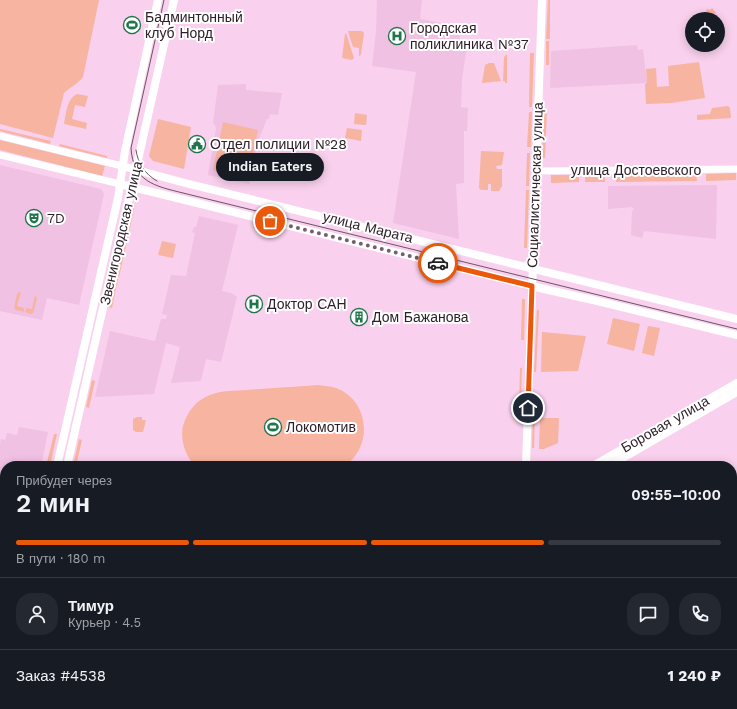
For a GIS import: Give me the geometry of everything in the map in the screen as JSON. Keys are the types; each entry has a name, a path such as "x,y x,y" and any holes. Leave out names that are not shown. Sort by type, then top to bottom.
{"street":[{"name":"Звенигородская улица","path":"58,461 116,206 122,166 158,0"},
{"name":"Звенигородская улица","path":"69,461 174,0"},
{"name":"Социалистическая улица","path":"526,461 542,0"},
{"name":"улица Марата","path":"0,136 737,319"},
{"name":"улица Марата","path":"0,155 737,335"},
{"name":"улица Достоевского","path":"536,171 737,169"},
{"name":"Боровая улица","path":"615,461 737,383"},
{"name":"Боровая улица","path":"616,461 737,392"}],"shaded area":[{"path":"0,0 99,0 83,77 79,82 64,93 53,138 0,124"},
{"path":"377,0 422,0 420,19 453,25 452,31 460,32 459,47 467,47 462,79 461,107 468,108 467,131 464,131 464,183 456,184 459,239 393,223 416,72 372,66 376,32"},
{"path":"548,0 550,0 550,39 546,39"},
{"path":"712,8 715,12 706,12 707,9 710,10"},
{"path":"348,31 362,31 364,33 360,56 359,48 353,47"},
{"path":"346,33 354,58 352,60 342,58"},
{"path":"546,41 549,41 549,65 546,65"},
{"path":"637,45 638,50 643,49 647,83 550,88 551,51"},
{"path":"530,53 534,53 532,107 529,107"},
{"path":"507,54 507,83 505,83 505,81 503,81 504,57"},
{"path":"699,62 705,98 671,103 646,104 646,69 656,68 657,87 669,86 668,66"},
{"path":"494,63 501,81 482,83 485,65"},
{"path":"246,84 246,90 282,93 278,115 270,114 258,141 249,184 208,175 216,129 213,123 218,85"},
{"path":"77,94 88,96 85,107 75,105 72,119 87,123 86,129 64,124 69,103"},
{"path":"728,106 730,108 731,118 697,120 697,115 710,114 712,108"},
{"path":"544,109 547,109 545,158 542,158"},
{"path":"529,112 532,112 531,147 527,147"},
{"path":"355,113 367,115 366,125 354,124"},
{"path":"158,119 191,127 184,169 153,161 149,156"},
{"path":"223,122 258,130 248,177 213,170"},
{"path":"347,128 362,130 361,141 345,138"},
{"path":"0,129 51,141 50,144 0,131"},
{"path":"0,140 105,166 102,176 0,150"},
{"path":"60,144 107,156 107,158 59,146"},
{"path":"481,151 504,152 502,165 496,166 497,169 502,169 502,186 499,191 491,191 491,184 488,184 488,190 481,190 479,188"},
{"path":"527,153 530,153 529,186 526,186"},
{"path":"0,165 101,189 104,194 79,305 47,298 42,320 0,311"},
{"path":"736,173 736,180 706,181 706,174"},
{"path":"696,174 697,181 616,182 616,175"},
{"path":"551,175 579,175 579,182 551,183"},
{"path":"585,175 605,175 605,182 585,182"},
{"path":"717,185 716,239 644,231 642,238 631,235 632,211 634,209 632,207 608,209 608,186"},
{"path":"526,190 529,190 527,248 524,248"},
{"path":"132,204 135,205 119,277 116,276"},
{"path":"199,216 238,225 222,291 231,293 237,297 221,362 206,359 201,381 171,383 180,347 166,343 154,394 95,397 110,331 155,341 161,319 166,319 167,315 162,314 171,275 186,276 195,233 192,232 194,227 196,227"},
{"path":"162,241 176,244 173,258 158,255"},
{"path":"115,279 118,279 112,308 109,307"},
{"path":"21,292 17,306 24,308 24,312 14,308 17,294"},
{"path":"35,295 37,299 33,313 31,314 25,312 26,308 32,309"},
{"path":"522,299 525,299 524,340 521,340"},
{"path":"537,310 539,310 536,372 534,372"},
{"path":"613,318 640,324 634,351 607,344"},
{"path":"648,326 660,328 654,356 642,353"},
{"path":"542,332 586,336 578,371 541,372"},
{"path":"520,368 522,368 521,405 519,406"},
{"path":"92,380 95,381 89,408 86,407"},
{"name":"Локомотив","path":"318,385 336,388 347,394 356,403 361,413 364,424 360,447 350,461 191,461 184,447 182,437 183,426 187,416 196,403 200,400 215,393 224,391"},
{"path":"533,412 535,412 534,448 532,448"},
{"path":"142,417 142,420 146,420 143,432 136,432 133,430 133,419"},
{"path":"540,418 559,418 558,443 544,449 539,449"},
{"path":"19,427 48,432 42,461 0,461 1,439 5,440 7,433 17,435"},
{"path":"54,434 57,434 51,461 47,461"},
{"path":"79,439 82,440 77,461 74,461"}],"tram line":[{"path":"164,0 131,148 136,168 147,181 163,188 737,329"},
{"path":"136,150 138,160 143,168 157,181"}],"way so far":[{"path":"270,221 438,263"}],"place":[{"name":"Бадминтонный клуб Норд","path":"132,25"},
{"name":"Городская поликлиника №37","path":"397,36"},
{"name":"Отдел полиции №28","path":"197,144"},
{"name":"7D","path":"34,218"},
{"name":"Indian Eaters","path":"270,221"},
{"name":"Доктор САН","path":"254,304"},
{"name":"Дом Бажанова","path":"359,317"},
{"name":"Локомотив","path":"273,427"}],"route":[{"path":"438,263 532,286 528,408"}]}
